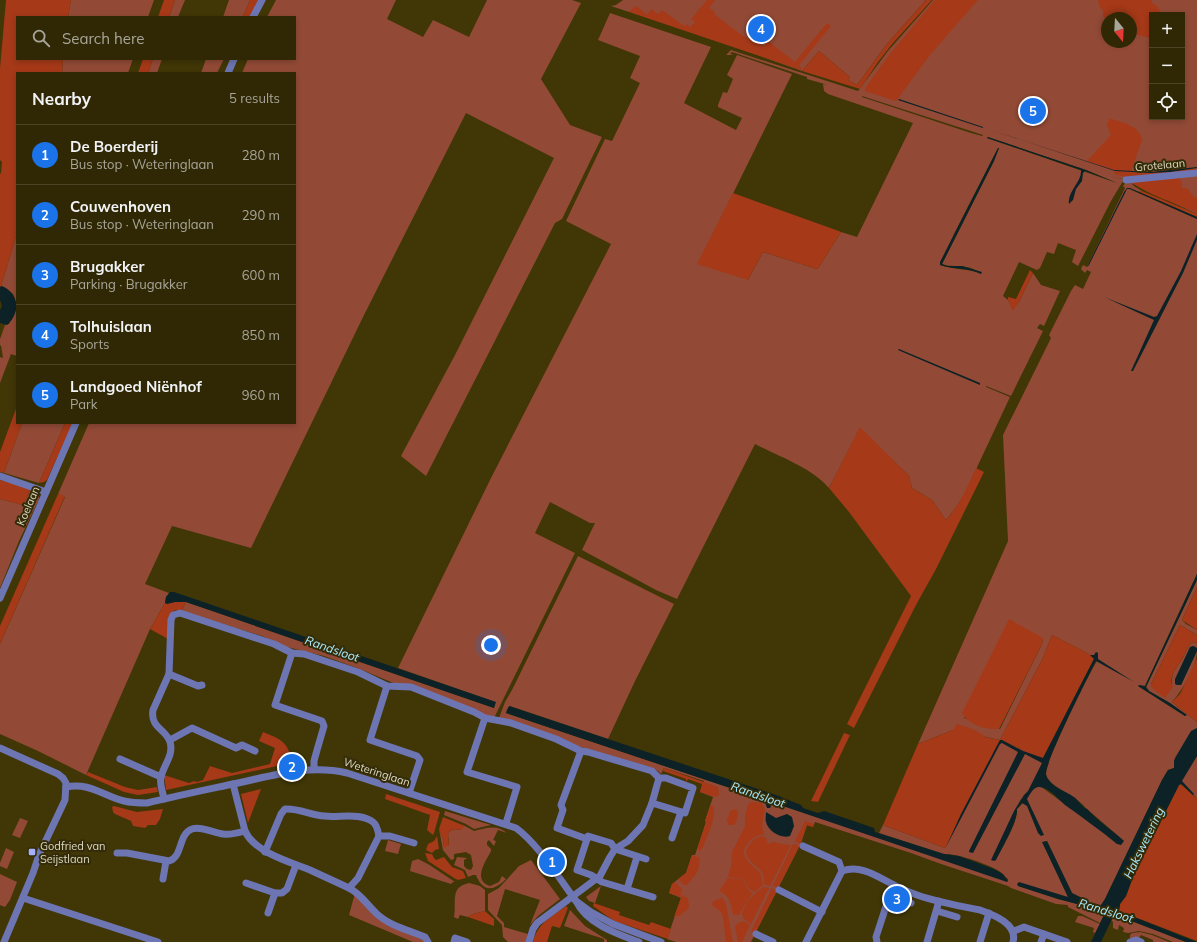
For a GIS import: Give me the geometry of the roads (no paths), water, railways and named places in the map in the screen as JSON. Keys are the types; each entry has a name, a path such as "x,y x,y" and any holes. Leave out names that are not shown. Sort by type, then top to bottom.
{"street":[{"path":"254,16 262,0"},
{"path":"228,72 234,60"},
{"name":"Grotelaan","path":"1126,180 1197,172"},
{"name":"Koelaan","path":"0,598 76,424"},
{"path":"0,476 34,486 46,492"},
{"path":"164,799 161,777 172,752 170,740 156,725 152,716 153,710 169,674 171,620 173,615 180,614 274,644 292,654 304,654 358,672 387,686 411,687 474,712 485,718 511,723 556,739 581,751 652,771 659,778 666,778 693,788 685,813 652,803"},
{"path":"292,654 275,705 324,723 314,761 314,769"},
{"path":"169,674 198,686 202,685"},
{"path":"387,686 370,740 419,758 420,760 409,793"},
{"path":"485,718 467,772 517,787 506,824"},
{"path":"170,740 192,728 236,748 242,745 255,751"},
{"path":"0,748 58,774 63,778 66,787 65,800 39,855 23,898 4,942"},
{"path":"581,751 561,805 563,810 557,828 588,838 588,836 611,843 615,849 646,859"},
{"path":"120,759 161,777"},
{"name":"Weteringlaan","path":"66,787 76,785 86,786 124,801 133,803 147,803 233,784 314,769 332,769 347,773 516,828 526,835 580,909 591,919 611,931 639,942"},
{"path":"529,942 533,929 537,923 574,899 600,876 615,849 628,841 643,825 652,803 659,778"},
{"path":"233,784 245,831 250,840 266,852 357,892 376,913 385,920 425,937 428,942"},
{"path":"266,852 280,814 285,809 292,808 310,814 324,816 352,816 374,822 379,836 358,878 350,888"},
{"path":"672,838 681,812"},
{"path":"117,853 127,853 166,861 175,858 186,834 192,829 225,834 245,831"},
{"path":"379,836 390,836 414,843"},
{"path":"588,838 577,870 623,889 627,888 653,897"},
{"path":"803,846 838,862 842,871"},
{"path":"627,888 637,856"},
{"path":"163,879 166,861"},
{"path":"246,883 275,893 282,893 288,889 296,866"},
{"path":"806,942 842,871 849,869 861,870 873,874 918,896 989,913 1002,919 1014,932 1013,942"},
{"path":"877,942 876,937 893,885"},
{"path":"779,890 822,912"},
{"path":"268,913 275,893"},
{"path":"890,896 911,903"},
{"path":"23,898 158,942"},
{"name":"Weteringlaan","path":"574,899 591,912 612,924 661,942"},
{"path":"927,942 939,901"},
{"path":"937,911 957,917"},
{"path":"980,942 989,913"},
{"path":"1014,932 1024,927 1067,942"},
{"path":"756,934 773,942"},
{"path":"1041,942 1044,934"},
{"path":"454,942 455,938 467,942"},
{"path":"1130,942 1136,940 1141,942"}],"water":[{"path":"899,99 983,127 983,128 898,100"},
{"path":"994,131 1114,170 1151,172 1197,168 1150,173 1115,171"},
{"path":"988,137 1086,170 1117,183 1085,171 1083,173 1082,181 1076,189 1073,200 1069,204 1070,195 1079,179 1081,170 987,138"},
{"path":"998,148 994,161 942,264 947,266 962,266 982,272 981,274 971,270 950,268 940,265 940,262"},
{"path":"1127,188 1197,217 1197,219 1127,189 1087,267 1124,192"},
{"path":"1197,234 1197,240 1183,273 1133,371 1131,371 1154,320 1104,297 1154,317 1157,316 1181,271"},
{"path":"2,286 12,293 16,304 15,315 7,325 0,323 0,310 2,306 0,300 0,287"},
{"path":"899,349 980,383 980,385 898,350"},
{"path":"1197,574 1197,580 1146,687 1149,691 1187,715 1185,716 1138,686 1145,686"},
{"name":"Randsloot","path":"170,592 174,592 496,702 494,708 186,602 167,604 165,603 166,597"},
{"path":"1193,646 1197,648 1197,651 1181,685 1177,685 1175,684 1175,679 1190,647"},
{"path":"1096,652 1098,653 1098,659 1134,682 1096,661 1059,737 1046,774 1050,782 1074,797 1096,818 1124,841 1121,845 1117,844 1065,805 1051,792 1044,788 1038,787 1032,791 1027,799 1044,835 1041,836 1038,833 1027,806 1022,803 1017,809 1015,820 1006,842 996,860 991,860 1014,811 1028,791 1042,763 1025,754 973,853 969,852 1018,752 1002,743 1000,744 946,847 961,814 1000,740 1023,751 1043,758 1094,659 1090,655 1094,655"},
{"name":"Randsloot","path":"509,706 776,795 801,805 803,808 818,813 824,811 874,828 875,832 944,854 959,856 994,869 1003,874 1008,881 1007,882 774,803 770,808 767,808 765,802 760,798 506,713"},
{"path":"1197,728 1197,756 1182,781 1194,794 1193,795 1181,784 1179,785 1133,877 1126,896 1120,904 1119,911 1197,942 1186,942 1116,915 1113,917 1101,942 1091,942 1104,915 1103,911 1058,899 1018,886 1017,884 1019,882 1068,897 1042,842 1047,841 1072,893 1082,898 1086,902 1101,905 1162,780 1168,770 1174,768 1175,758 1191,731"},
{"path":"766,812 776,818 787,814 792,817 794,826 790,836 786,837 775,834 769,828 766,821"}],"place":[{"name":"Tolhuislaan","path":"761,29"},
{"name":"Landgoed Niënhof","path":"1033,111"},
{"name":"Couwenhoven","path":"292,767"},
{"name":"Godfried van Seijstlaan","path":"32,852"},
{"name":"De Boerderij","path":"552,862"},
{"name":"Brugakker","path":"897,899"}],"water label":[{"name":"Hakswetering","path":"1144,843"}]}
